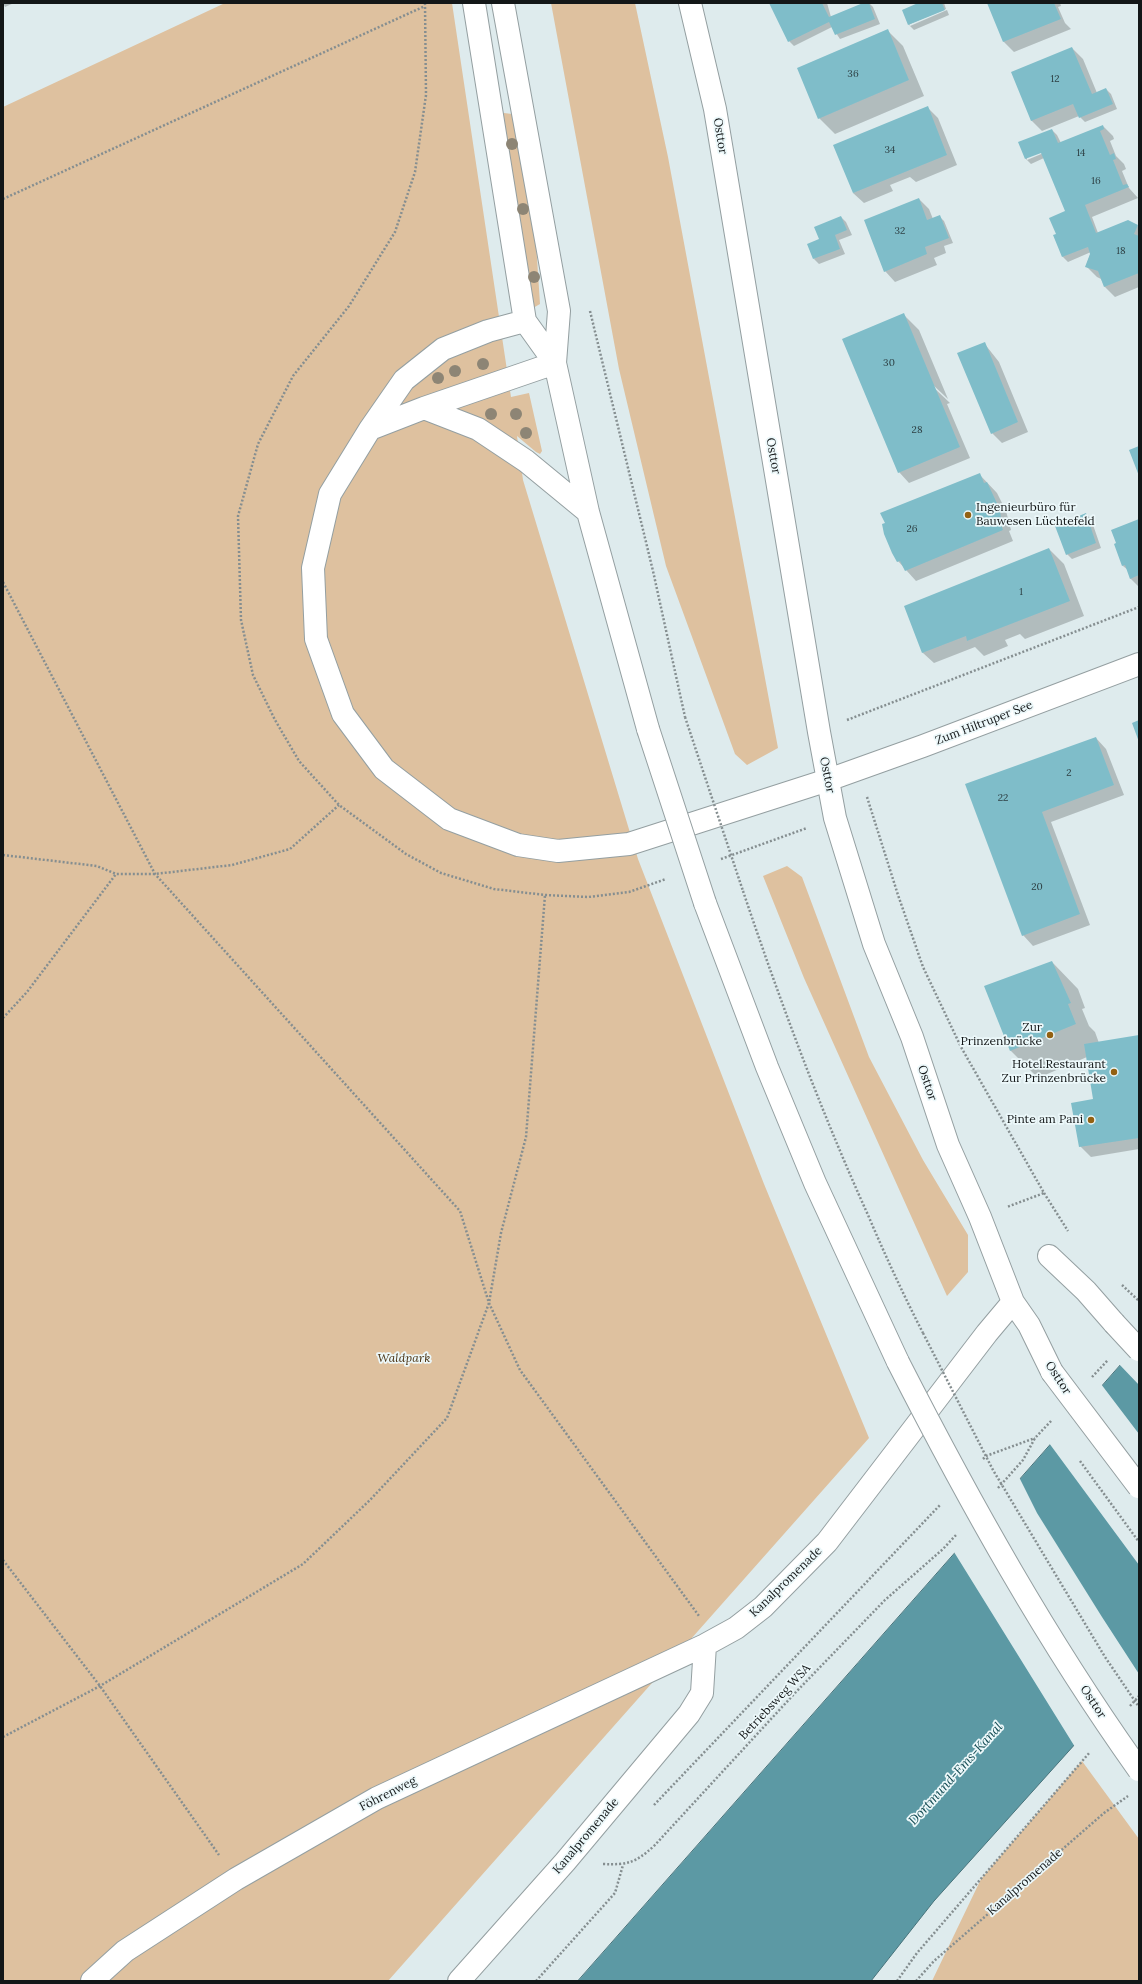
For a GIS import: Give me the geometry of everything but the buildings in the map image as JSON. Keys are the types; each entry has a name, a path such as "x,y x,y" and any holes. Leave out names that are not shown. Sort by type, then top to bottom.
{"main road":[{"name":"Osttor","path":"474,3 525,321 555,363"},
{"name":"Osttor","path":"503,3 559,311 555,363 588,512 648,729 705,903 767,1067 815,1183 898,1362 1000,1553 1047,1630 1139,1770"},
{"name":"Osttor","path":"690,3 717,117 819,732 835,818 874,944 912,1037 948,1145 980,1217 1013,1302 1029,1325 1052,1372 1139,1487"},
{"name":"Zum Hiltruper See","path":"525,321 488,331 442,349 404,380 370,429 330,494 313,568 316,639 343,714 384,769 449,819 518,845 558,851 629,844 828,780 917,749 1139,664"},
{"path":"370,429 424,408 555,363"},
{"path":"424,408 478,429 526,461 588,512"},
{"path":"1049,1256 1086,1291 1139,1350"},
{"name":"Kanalpromenade","path":"459,1981 565,1862 689,1714 702,1693 706,1645 736,1628 763,1607 827,1542 982,1339 1013,1302"},
{"name":"Föhrenweg","path":"92,1981 125,1951 236,1879 377,1798 706,1645"}],"path":[{"path":"3,199 425,4 426,95 415,172 395,232 349,306 293,376 258,444 238,516 241,620 253,675 275,720 299,761 339,805 406,854 441,873 494,889 545,895 588,897 629,892 673,876"},
{"path":"589,309 651,563 685,716 774,984 833,1138 904,1298 993,1470 1105,1657 1139,1707"},
{"path":"3,582 155,874 460,1211 489,1302 520,1370 703,1621 706,1645"},
{"path":"819,732 900,698 1139,607"},
{"path":"3,855 97,866 116,874 155,874 232,865 290,849 339,805"},
{"path":"717,860 835,818"},
{"path":"3,1018 27,992 116,874"},
{"path":"3,1737 100,1686 303,1564 370,1500 448,1418 489,1302 501,1232 526,1137 545,895"},
{"path":"1044,1193 1068,1231"},
{"path":"1046,1415 1055,1428"},
{"path":"980,1462 986,1456 1035,1438 1023,1460 993,1493"},
{"path":"1078,1460 1139,1542"},
{"path":"653,1807 943,1501"},
{"name":"Betriebsweg WSA","path":"623,1865 644,1855 654,1846 795,1693 885,1600 943,1549 958,1532"},
{"path":"3,1560 100,1686 236,1879"},
{"path":"1129,1708 1139,1696"},
{"path":"897,1981 917,1953 1093,1749"},
{"name":"Kanalpromenade","path":"916,1981 934,1961 1104,1813 1133,1793"},
{"path":"536,1981 615,1893 623,1865 598,1863 602,1859"}],"green space":[{"name":"Waldpark","path":"225,3 452,3 511,397 529,393 542,451 540,454 536,452 517,436 523,480 638,859 764,1184 869,1438 388,1981 3,1981 3,107"},
{"path":"551,3 635,3 668,157 778,748 747,765 735,754 666,566 619,369"},
{"path":"504,113 512,114 536,243 540,304 533,308 501,116"},
{"path":"787,866 802,877 869,1057 923,1160 968,1235 968,1272 947,1296 804,978 763,876"},
{"path":"1082,1761 1139,1839 1139,1981 932,1981 981,1879"}],"water":[{"name":"Dortmund-Ems-Kanal","path":"1139,1344 1139,1673 934,1901 871,1981 578,1981"}],"pier":[{"path":"1137,1342 1139,1342 1139,1385 1119,1364"},
{"path":"1101,1384 1139,1434 1139,1565 1049,1443"},
{"path":"1019,1477 1037,1513 1139,1674 1139,1676 1075,1747 954,1552"}],"place":[{"name":"Ingenieurbüro für Bauwesen Lüchtefeld","path":"968,515"},
{"name":"Zur Prinzenbrücke","path":"1050,1035"},
{"name":"Hotel.Restaurant Zur Prinzenbrücke","path":"1114,1072"},
{"name":"Pinte am Pani","path":"1091,1120"}]}
